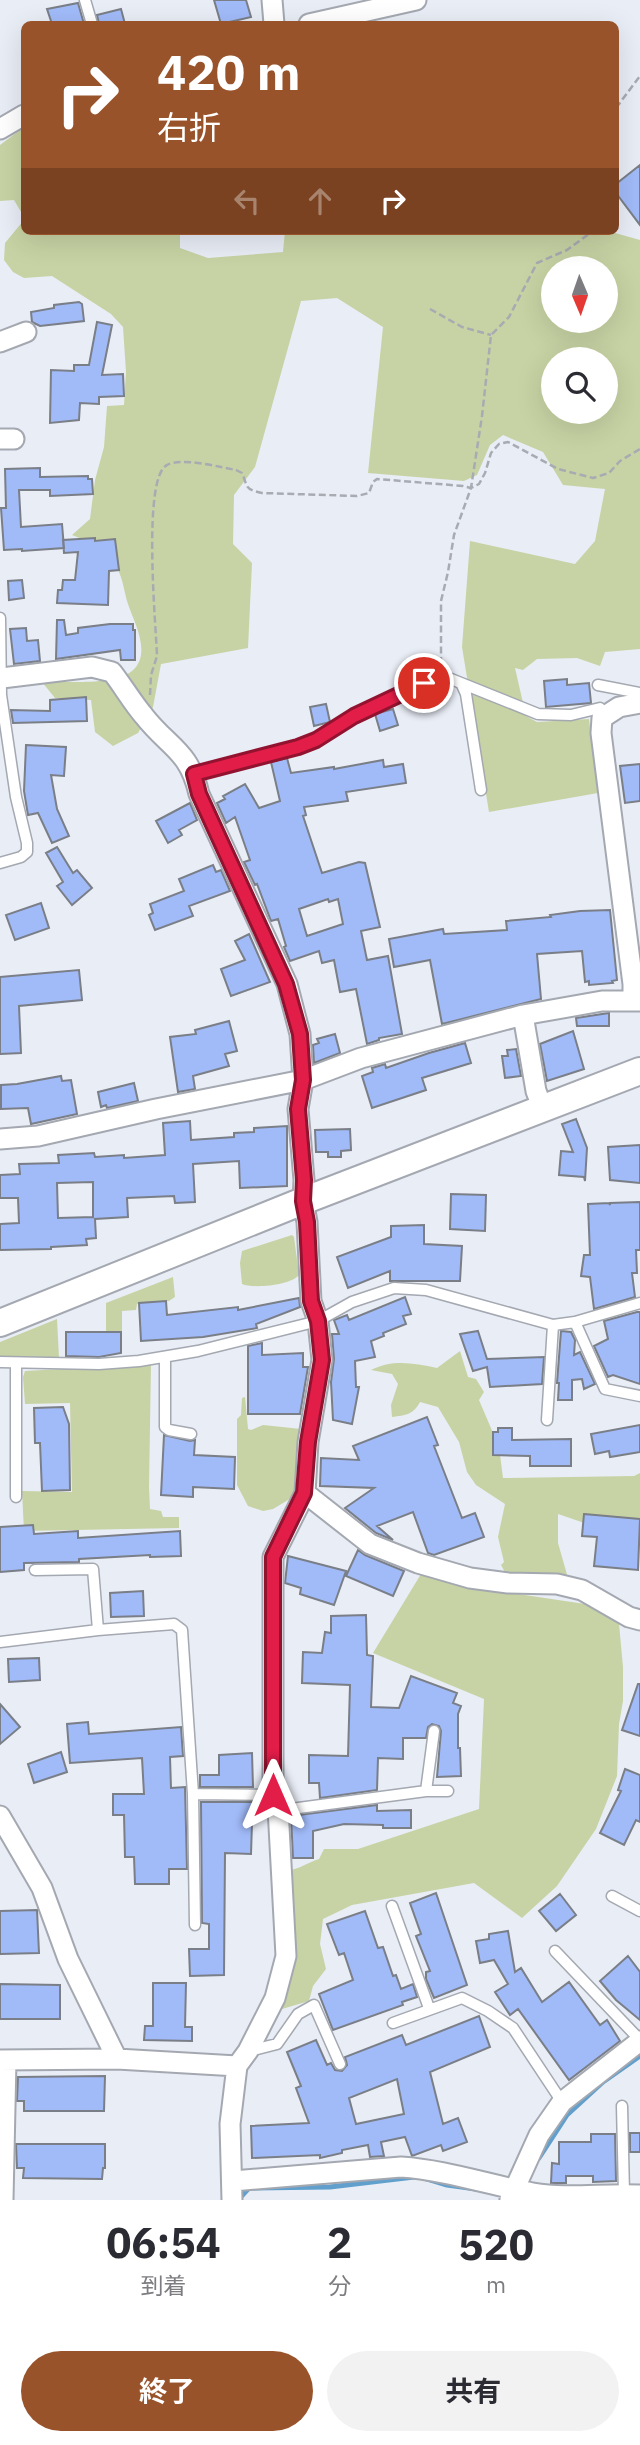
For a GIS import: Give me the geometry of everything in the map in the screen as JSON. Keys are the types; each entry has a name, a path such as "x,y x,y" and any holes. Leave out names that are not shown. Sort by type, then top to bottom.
{"street":[{"path":"272,0 274,21"},
{"path":"322,21 416,0"},
{"path":"0,129 21,117"},
{"path":"0,342 26,332"},
{"path":"2,678 92,667 113,672 144,718 184,757 194,774 199,794 286,984 300,1034 303,1080 298,1109 304,1180 303,1201 307,1222 311,1301 318,1321 322,1360 308,1442 304,1493 273,1557 275,1801 286,1956 275,1998 243,2059 230,2124 230,2195 401,2167 426,2168 513,2194 632,2195"},
{"path":"0,1139 38,1136 303,1080 361,1058 523,1015 602,1002 637,1001 601,733 602,718 619,707 640,703"},
{"path":"523,1015 536,1091 543,1109"},
{"path":"0,1323 303,1201 640,1071"},
{"path":"304,1493 370,1544 418,1563 470,1577 508,1583 557,1584 582,1590 629,1617 640,1620"},
{"path":"0,1816 42,1888 68,1959 117,2059"},
{"path":"513,2194 539,2135 562,2102 640,2040"},
{"path":"4,2200 3,2060 243,2059"}],"lane":[{"path":"85,0 91,21"},
{"path":"0,618 1,695 27,852 0,863"},
{"path":"194,774 316,740 354,716 441,675 538,714 571,715 600,708 602,718"},
{"path":"462,685 466,694 481,790"},
{"path":"598,685 640,693"},
{"path":"0,1362 99,1364 165,1357 250,1340 318,1321 352,1302 394,1288 426,1290 553,1325 575,1322 640,1303"},
{"path":"575,1322 605,1389 640,1396"},
{"path":"547,1420 553,1325"},
{"path":"165,1357 165,1427 191,1434"},
{"path":"16,1364 16,1497"},
{"path":"35,1570 93,1569 98,1630"},
{"path":"0,1643 98,1630 174,1624 182,1630 193,1794 195,1925"},
{"path":"426,1791 434,1731"},
{"path":"193,1794 275,1801 300,1808 426,1791 448,1791"},
{"path":"612,1896 640,1911"},
{"path":"392,1906 429,2008"},
{"path":"555,1951 640,2040"},
{"path":"393,2023 462,1998 513,2028 562,2102"},
{"path":"243,2059 277,2044 298,2014 314,2005 340,2064"},
{"path":"622,2106 632,2195"}],"path":[{"path":"619,104 640,76"},
{"path":"441,675 441,601 454,535 471,488 491,335 509,317 537,263 567,250 588,235"},
{"path":"430,309 462,327 491,335"},
{"path":"150,696 151,675 157,656 151,531 156,481 162,468 169,463 180,462 236,470 242,472 245,486 262,493 357,496 369,493 373,482 384,478 471,488 479,484 491,453 499,444 508,442 558,469 593,478 609,473 620,461 640,449"}],"green space":[{"path":"21,129 21,212 14,200 0,201 0,145"},
{"path":"21,224 21,235 180,235 180,248 208,258 283,252 285,235 619,234 640,240 640,649 605,652 600,666 577,658 537,659 523,670 515,668 526,716 537,722 589,719 598,793 489,812 462,647 470,541 575,564 595,541 605,489 563,485 543,452 503,435 490,445 477,475 464,481 368,473 383,327 337,298 301,301 255,467 234,495 233,544 252,563 248,648 161,664 153,707 138,733 113,746 95,732 91,700 55,698 42,682 114,679 132,671 141,655 140,637 117,569 101,550 72,535 90,519 95,480 104,447 107,406 124,405 126,372 123,327 111,314 52,276 24,278 13,272 4,260 5,243"},
{"path":"292,1235 299,1275 272,1285 242,1284 242,1251"},
{"path":"173,1277 175,1297 169,1301 137,1304 136,1310 122,1311 122,1332 106,1331 106,1303"},
{"path":"57,1319 59,1358 0,1358 0,1342"},
{"path":"460,1351 468,1377 476,1379 484,1392 479,1400 499,1447 503,1478 634,1476 640,1473 640,1542 558,1514 558,1543 568,1578 506,1574 501,1565 504,1562 498,1537 505,1504 476,1485 467,1472 459,1442 438,1407 420,1402 409,1414 392,1417 391,1405 398,1384 392,1374 371,1370 395,1363 437,1368"},
{"path":"151,1364 150,1509 161,1511 163,1517 179,1517 179,1528 24,1531 22,1491 72,1492 70,1403 25,1404 25,1371"},
{"path":"245,1397 248,1429 263,1425 301,1429 296,1492 273,1509 263,1511 248,1506 237,1485 237,1419 241,1415 242,1398"},
{"path":"421,1574 451,1584 605,1607 619,1624 623,1667 617,1776 596,1829 557,1886 522,1918 474,1883 352,1905 323,1919 320,1944 326,1969 313,1986 309,2001 282,2009 294,1963 287,1871 319,1859 324,1849 358,1849 479,1809 484,1699 373,1653"}],"building":[{"path":"214,0 246,0 251,17 220,21"},
{"path":"78,3 83,21 51,21 47,9"},
{"path":"121,9 124,21 98,21 97,15"},
{"path":"640,165 640,225 619,197 619,182"},
{"path":"79,302 82,304 84,321 40,326 32,322 31,312 54,308 54,305"},
{"path":"97,322 112,325 102,375 123,374 124,396 99,397 99,404 80,403 79,420 50,423 51,370 74,371 74,365 89,365"},
{"path":"40,468 40,477 88,476 88,479 92,479 93,494 50,496 50,490 19,490 21,527 62,524 64,548 4,550 1,508 6,508 5,469"},
{"path":"95,538 95,541 115,539 119,570 109,571 108,605 57,603 58,590 62,590 63,580 75,580 78,552 64,553 63,540"},
{"path":"22,580 24,598 9,600 8,581"},
{"path":"57,620 64,620 66,635 78,633 78,628 133,624 135,660 121,660 120,650 56,659"},
{"path":"26,628 27,641 38,640 40,661 14,664 10,629"},
{"path":"567,679 567,685 589,683 591,703 546,707 544,681"},
{"path":"86,697 87,721 13,723 11,710 50,711 50,700"},
{"path":"326,704 330,722 314,726 310,707"},
{"path":"393,709 398,725 380,731 375,714"},
{"path":"26,745 66,747 64,776 51,775 57,809 69,836 52,843 38,813 28,815 24,791"},
{"path":"287,758 291,773 383,760 384,767 403,764 406,783 346,792 348,801 304,807 306,815 303,816 322,873 359,862 365,863 380,927 361,931 367,960 388,956 402,1034 379,1038 367,1044 356,989 340,992 334,960 322,963 319,951 290,961 278,919 271,921 257,884 255,885 244,862 250,860 235,817 226,823 217,803 225,799 223,796 245,784 259,808 280,801 271,762","holes":["328,899 329,902 338,899 343,924 307,936 299,909"]},
{"path":"640,764 640,801 625,803 620,766"},
{"path":"190,803 197,820 179,830 182,835 168,843 156,821"},
{"path":"57,847 73,873 77,870 92,888 72,905 57,886 63,882 46,853"},
{"path":"213,865 216,872 221,870 230,891 189,906 193,916 155,930 149,915 153,913 150,904 184,891 179,879"},
{"path":"41,903 49,928 15,940 6,915"},
{"path":"610,910 617,980 612,981 613,983 589,985 589,981 585,982 582,951 537,954 541,999 442,1024 430,960 394,967 389,939 443,929 444,934 507,930 506,921 580,911"},
{"path":"249,934 270,982 231,996 221,969 245,960 235,941"},
{"path":"79,970 82,1000 19,1006 21,1053 0,1054 0,977"},
{"path":"609,1013 609,1026 577,1026 576,1018"},
{"path":"229,1021 237,1051 225,1054 229,1066 193,1076 195,1089 178,1092 170,1037 196,1034 195,1030"},
{"path":"573,1031 584,1069 547,1081 540,1044"},
{"path":"335,1034 340,1053 314,1063 313,1045 319,1043 317,1039"},
{"path":"465,1043 471,1063 422,1078 426,1090 372,1108 362,1076 373,1072 372,1068 385,1064 386,1068"},
{"path":"516,1049 521,1076 505,1078 502,1056 508,1056 507,1050"},
{"path":"61,1076 62,1081 71,1080 77,1114 31,1124 28,1108 1,1109 1,1085"},
{"path":"134,1083 138,1101 101,1107 98,1092"},
{"path":"576,1119 587,1148 585,1181 584,1177 559,1175 561,1151 573,1152 562,1124"},
{"path":"190,1121 191,1140 234,1137 234,1133 254,1132 254,1128 287,1126 287,1186 240,1188 239,1161 193,1164 195,1202 175,1203 174,1196 127,1198 128,1217 95,1219 96,1238 86,1239 87,1245 0,1250 0,1224 19,1223 18,1198 0,1198 0,1175 20,1174 19,1164 59,1163 58,1155 94,1153 95,1157 124,1155 124,1158 165,1155 163,1123","holes":["93,1182 93,1217 58,1218 57,1183"]},
{"path":"350,1129 351,1150 341,1151 341,1157 328,1157 328,1152 316,1152 315,1130"},
{"path":"640,1145 640,1183 610,1180 608,1147"},
{"path":"451,1194 486,1195 485,1231 450,1229"},
{"path":"640,1202 640,1250 636,1250 637,1273 632,1273 635,1297 594,1309 590,1277 581,1276 584,1255 590,1255 588,1204"},
{"path":"424,1225 424,1244 462,1246 460,1281 390,1281 390,1271 348,1288 337,1257 391,1237 391,1226"},
{"path":"405,1297 411,1314 403,1316 406,1324 371,1341 375,1357 355,1361 356,1387 359,1387 352,1424 333,1420 332,1334 339,1334 334,1320 347,1315 349,1320"},
{"path":"299,1298 300,1307 256,1324 257,1328 203,1337 141,1341 139,1303 166,1301 167,1315 238,1307 238,1310"},
{"path":"640,1312 640,1384 613,1375 608,1377 594,1346 608,1339 604,1321"},
{"path":"478,1331 487,1359 544,1357 542,1384 490,1387 487,1367 473,1371 460,1334"},
{"path":"561,1331 571,1332 575,1340 574,1355 580,1352 595,1384 584,1389 582,1379 572,1380 572,1400 558,1400"},
{"path":"66,1332 121,1332 121,1353 99,1357 66,1356"},
{"path":"262,1343 262,1355 303,1353 303,1367 308,1367 300,1414 248,1414 248,1346"},
{"path":"63,1407 69,1424 70,1490 42,1491 40,1443 35,1443 34,1408"},
{"path":"427,1417 438,1445 434,1446 462,1518 475,1513 484,1537 434,1555 428,1553 413,1512 377,1526 393,1540 376,1533 345,1508 374,1488 320,1486 321,1458 359,1460 353,1446"},
{"path":"640,1425 640,1452 610,1457 609,1451 595,1454 591,1434"},
{"path":"498,1428 512,1428 512,1440 571,1439 571,1466 530,1466 530,1456 493,1455 493,1432 498,1432"},
{"path":"164,1435 195,1440 194,1455 235,1457 234,1489 193,1487 193,1497 161,1495"},
{"path":"584,1514 640,1519 638,1570 594,1566 597,1537 582,1536"},
{"path":"33,1525 34,1534 78,1531 78,1538 180,1531 181,1556 150,1555 79,1559 79,1562 24,1563 24,1570 0,1572 0,1527"},
{"path":"358,1550 404,1571 393,1596 346,1576"},
{"path":"288,1556 346,1571 334,1605 300,1594 301,1588 285,1583"},
{"path":"143,1591 144,1616 111,1617 110,1593"},
{"path":"366,1615 367,1655 373,1656 371,1707 399,1708 411,1676 457,1693 453,1703 461,1706 458,1714 458,1748 461,1776 437,1777 441,1731 439,1726 432,1724 428,1727 426,1738 403,1738 403,1759 378,1758 377,1790 320,1798 319,1783 309,1783 309,1755 348,1756 350,1685 302,1683 303,1652 322,1653 325,1632 331,1633 331,1616"},
{"path":"39,1658 40,1680 9,1682 8,1659"},
{"path":"640,1684 640,1736 622,1730"},
{"path":"0,1704 20,1727 0,1744"},
{"path":"88,1722 89,1734 181,1727 183,1756 170,1757 171,1788 185,1787 187,1869 169,1869 169,1884 135,1884 134,1857 125,1857 124,1815 113,1815 113,1794 144,1794 142,1758 70,1763 67,1724"},
{"path":"61,1752 67,1772 34,1783 28,1764"},
{"path":"252,1753 253,1787 200,1787 200,1775 219,1775 219,1755"},
{"path":"625,1769 640,1775 640,1822 636,1820 624,1845 600,1833 621,1791 618,1790"},
{"path":"201,1802 254,1802 256,1805 255,1823 252,1823 251,1854 225,1853 224,1975 190,1976 189,1949 209,1949 209,1924 202,1923"},
{"path":"377,1805 377,1811 411,1810 411,1828 344,1824 313,1831 313,1858 293,1858 291,1816"},
{"path":"436,1893 467,1985 434,1998 426,1979 426,1972 430,1971 416,1936 421,1934 410,1903"},
{"path":"560,1894 576,1915 556,1931 539,1911"},
{"path":"37,1910 39,1953 0,1954 0,1911"},
{"path":"365,1911 378,1948 383,1947 393,1976 396,1975 401,1989 413,1984 417,1997 402,2002 403,2005 333,2030 319,1994 353,1980 344,1953 339,1955 327,1924"},
{"path":"508,1931 515,1972 521,1968 542,2002 569,1982 600,2025 607,2020 620,2041 569,2080 518,2009 510,2015 495,1992 508,1984 494,1960 480,1963 476,1941 489,1939 489,1934"},
{"path":"628,1956 640,1972 640,2020 616,2000 600,1981"},
{"path":"153,1983 186,1983 185,2027 192,2027 192,2041 144,2040 145,2026 153,2026"},
{"path":"0,1984 60,1985 60,2019 0,2019"},
{"path":"479,2016 490,2047 430,2072 443,2124 458,2118 467,2142 443,2151 441,2145 412,2156 405,2137 381,2142 384,2156 370,2157 368,2145 320,2158 320,2155 252,2158 251,2126 309,2123 296,2088 301,2086 287,2052 316,2040 327,2065 331,2063 335,2070 342,2071 347,2065 345,2057 402,2035 406,2045","holes":["397,2079 404,2114 356,2124 349,2098"]},
{"path":"105,2076 104,2111 24,2111 24,2101 17,2101 18,2077"},
{"path":"630,2133 640,2133 640,2152 630,2152"},
{"path":"591,2134 615,2134 616,2181 593,2182 593,2176 566,2176 566,2183 551,2183 552,2163 559,2164 559,2142 591,2142"},
{"path":"16,2144 105,2144 102,2179 23,2178 24,2168 17,2168"}],"waterway":[{"path":"539,2158 567,2115 603,2082 640,2056"},
{"path":"238,2200 249,2188 330,2187 414,2177"},
{"path":"424,2178 476,2189"}],"route":[{"path":"273,1795 273,1557 304,1493 308,1442 322,1360 318,1321 311,1301 307,1222 303,1201 304,1180 298,1109 303,1080 300,1034 286,984 199,794 194,774 209,772 316,740 354,716 424,683"}]}
